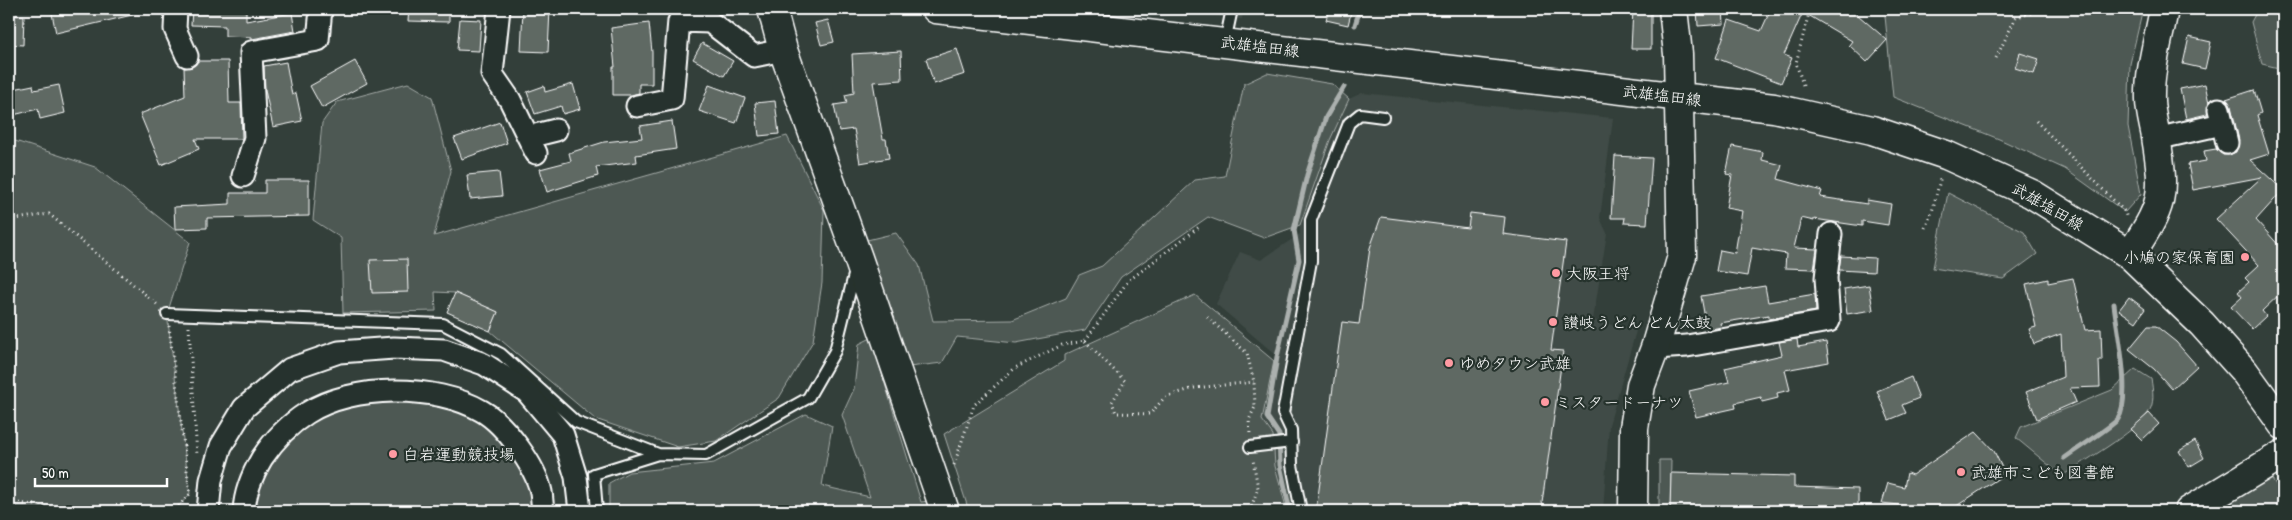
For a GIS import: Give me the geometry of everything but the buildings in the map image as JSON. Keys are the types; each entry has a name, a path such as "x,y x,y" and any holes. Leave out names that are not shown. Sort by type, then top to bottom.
{"main road":[{"path":"772,9 783,50 858,258 941,501"},
{"name":"武雄塩田線","path":"936,9 1678,97 1800,113 1872,130 1946,155 2032,194 2130,255 2202,324 2244,370 2283,426"},
{"path":"1633,511 1634,428 1641,385 1655,348 1682,256 1678,54 1673,9"},
{"path":"2130,255 2155,216 2161,197 2162,174 2150,100 2152,70 2164,9"},
{"path":"2189,511 2283,454"}],"street":[{"path":"176,9 175,29 187,56"},
{"path":"243,176 255,138 250,52 318,40 321,9"},
{"path":"499,9 492,74 510,100 532,145 556,130"},
{"path":"637,106 672,99 679,21 710,22 754,56 783,50"},
{"path":"2156,139 2223,125"},
{"path":"1655,348 1687,346 1829,321 1826,278 1831,234"},
{"path":"208,511 211,480 220,446 244,408 290,368 339,352 394,348 444,350 484,364 527,392 563,435 576,477 580,511"},
{"path":"244,511 244,502 252,474 268,448 285,429 308,412 359,394 426,392 455,400 483,411 509,436 526,460 541,491 543,511"}],"lane":[{"path":"1224,42 1232,9"},
{"path":"1301,511 1292,465 1291,430 1283,413 1311,261 1311,220 1349,124 1360,114 1383,117"},
{"path":"597,511 594,474 658,454 706,455 808,398 835,351 858,258"},
{"path":"167,314 443,324 501,354 576,422 658,454"},
{"path":"1250,447 1292,442"}],"path":[{"path":"1803,85 1796,63 1810,9"},
{"path":"1996,58 2016,17 2049,9"},
{"path":"2036,121 2125,212"},
{"path":"1925,228 1932,212 1946,155"},
{"path":"9,220 49,214 167,314 190,494 174,511"},
{"path":"941,501 974,405 1015,368 1062,345 1085,341 1128,281 1198,227"},
{"path":"188,314 198,458"},
{"path":"1207,317 1247,353 1254,382 1255,407 1249,420 1250,447 1258,488 1250,511"},
{"path":"1085,341 1125,381 1112,402 1116,413 1150,414 1164,397 1194,388 1254,382"},
{"path":"9,502 88,511"}],"shaded area":[{"path":"1151,9 1243,9 1242,19"},
{"path":"1893,9 2143,9 2130,64 2128,126 2141,194 2125,212 2065,169 1999,139 1893,97 1885,16"},
{"path":"2258,9 2283,9 2283,69 2262,64 2251,22"},
{"path":"1267,73 1332,84 1349,99 1330,140 1300,225 1264,238 1208,217 1121,277 1085,330 1016,343 957,337 942,363 909,367 867,240 896,233 919,265 933,321 1012,320 1066,298 1079,275 1102,266 1195,180 1225,176 1244,84"},
{"path":"408,83 432,97 451,171 434,236 787,136 824,210 822,283 813,341 779,398 716,441 678,447 595,419 490,331 498,312 455,293 435,292 436,311 343,313 341,238 313,220 322,123 337,102"},
{"path":"1362,93 1613,118 1600,218 1607,233 1593,320 1636,331 1609,425 1603,511 1287,511 1275,466 1273,435 1262,420 1275,354 1216,304 1240,252 1261,260 1300,234 1300,225 1330,140 1349,99"},
{"path":"9,139 95,167 190,242 167,314 190,494 174,511 9,511"},
{"path":"1948,193 2024,232 2037,254 2003,279 1933,268"},
{"path":"1195,295 1274,361 1262,420 1273,435 1275,466 1287,511 969,511 944,434 1064,361 1064,355"},
{"path":"871,338 921,502 929,501 932,511 609,511 609,483 629,472 714,463 806,414 832,426 822,486 870,497 842,415 854,389 859,344"},
{"path":"2135,369 2151,379 2153,401 2148,413 2120,438 2062,476 2016,438 2021,427 2112,390"},
{"name":"白岩運動競技場","path":"426,392 509,436 543,511 244,511 252,475 308,413"},
{"path":"1659,460 1671,460 1670,511 1659,511"},
{"path":"2270,476 2283,495 2283,511 2213,511"}],"waterway":[{"path":"1355,25 1360,9"},
{"path":"1290,511 1280,465 1279,435 1267,417 1277,357 1299,260 1294,230 1307,175 1326,117 1344,87"},
{"path":"2064,458 2115,422 2122,409 2124,380 2114,304"}],"place":[{"name":"小鳩の家保育園","path":"2245,257"},
{"name":"大阪王将","path":"1556,273"},
{"name":"讃岐うどん どん太鼓","path":"1553,322"},
{"name":"ゆめタウン武雄","path":"1449,363"},
{"name":"ミスタードーナツ","path":"1545,402"},
{"name":"白岩運動競技場","path":"393,454"},
{"name":"武雄市こども図書館","path":"1961,472"}]}
